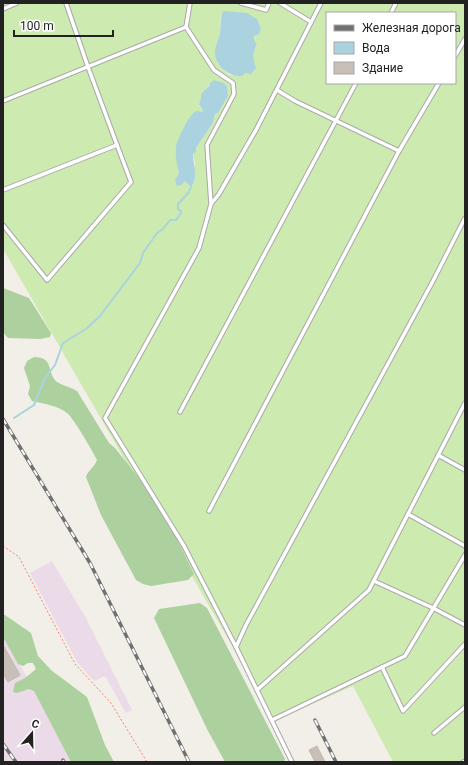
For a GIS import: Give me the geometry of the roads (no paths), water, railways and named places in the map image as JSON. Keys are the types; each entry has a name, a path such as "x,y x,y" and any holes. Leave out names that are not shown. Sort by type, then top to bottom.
{"lane":[{"path":"3,9 18,3"},
{"path":"3,225 47,280 131,182 66,3"},
{"path":"190,3 186,27 214,70 233,83 234,94 207,145 211,204 199,248 105,418 184,546 236,647 292,762"},
{"path":"241,3 266,10 269,3"},
{"path":"280,3 311,22"},
{"path":"211,204 256,130 321,3"},
{"path":"392,12 396,3"},
{"path":"3,102 186,27"},
{"path":"456,54 465,39"},
{"path":"180,412 355,84"},
{"path":"209,511 399,150 438,84"},
{"path":"277,90 295,101 399,150"},
{"path":"3,190 118,145"},
{"path":"236,647 246,625 433,281 465,218"},
{"path":"257,690 369,590 465,403"},
{"path":"438,455 465,470"},
{"path":"408,514 465,546"},
{"path":"272,720 405,656 465,556"},
{"path":"374,581 433,608 465,625"},
{"path":"382,667 403,711 465,644"},
{"path":"434,733 465,707"}],"water":[{"path":"223,11 247,13 257,19 261,29 259,34 254,36 254,40 257,44 254,50 254,62 256,68 251,74 245,73 242,76 237,76 228,73 221,67 216,59 215,49 220,33"},
{"path":"214,80 224,83 227,86 228,96 218,113 215,114 213,123 196,148 196,152 193,154 195,179 191,187 185,181 181,185 177,186 175,180 179,173 176,154 177,143 190,117 196,111 202,112 203,110 199,104 201,94"}],"waterway":[{"path":"14,418 34,405 45,378 55,365 63,343 86,329 100,316 140,263 143,253 157,233 163,229 170,220 176,220 181,213 178,209 178,204 189,192 191,187"}],"railway":[{"path":"3,419 90,563 189,762"},
{"path":"315,720 336,762"},
{"path":"3,744 16,762"}]}
